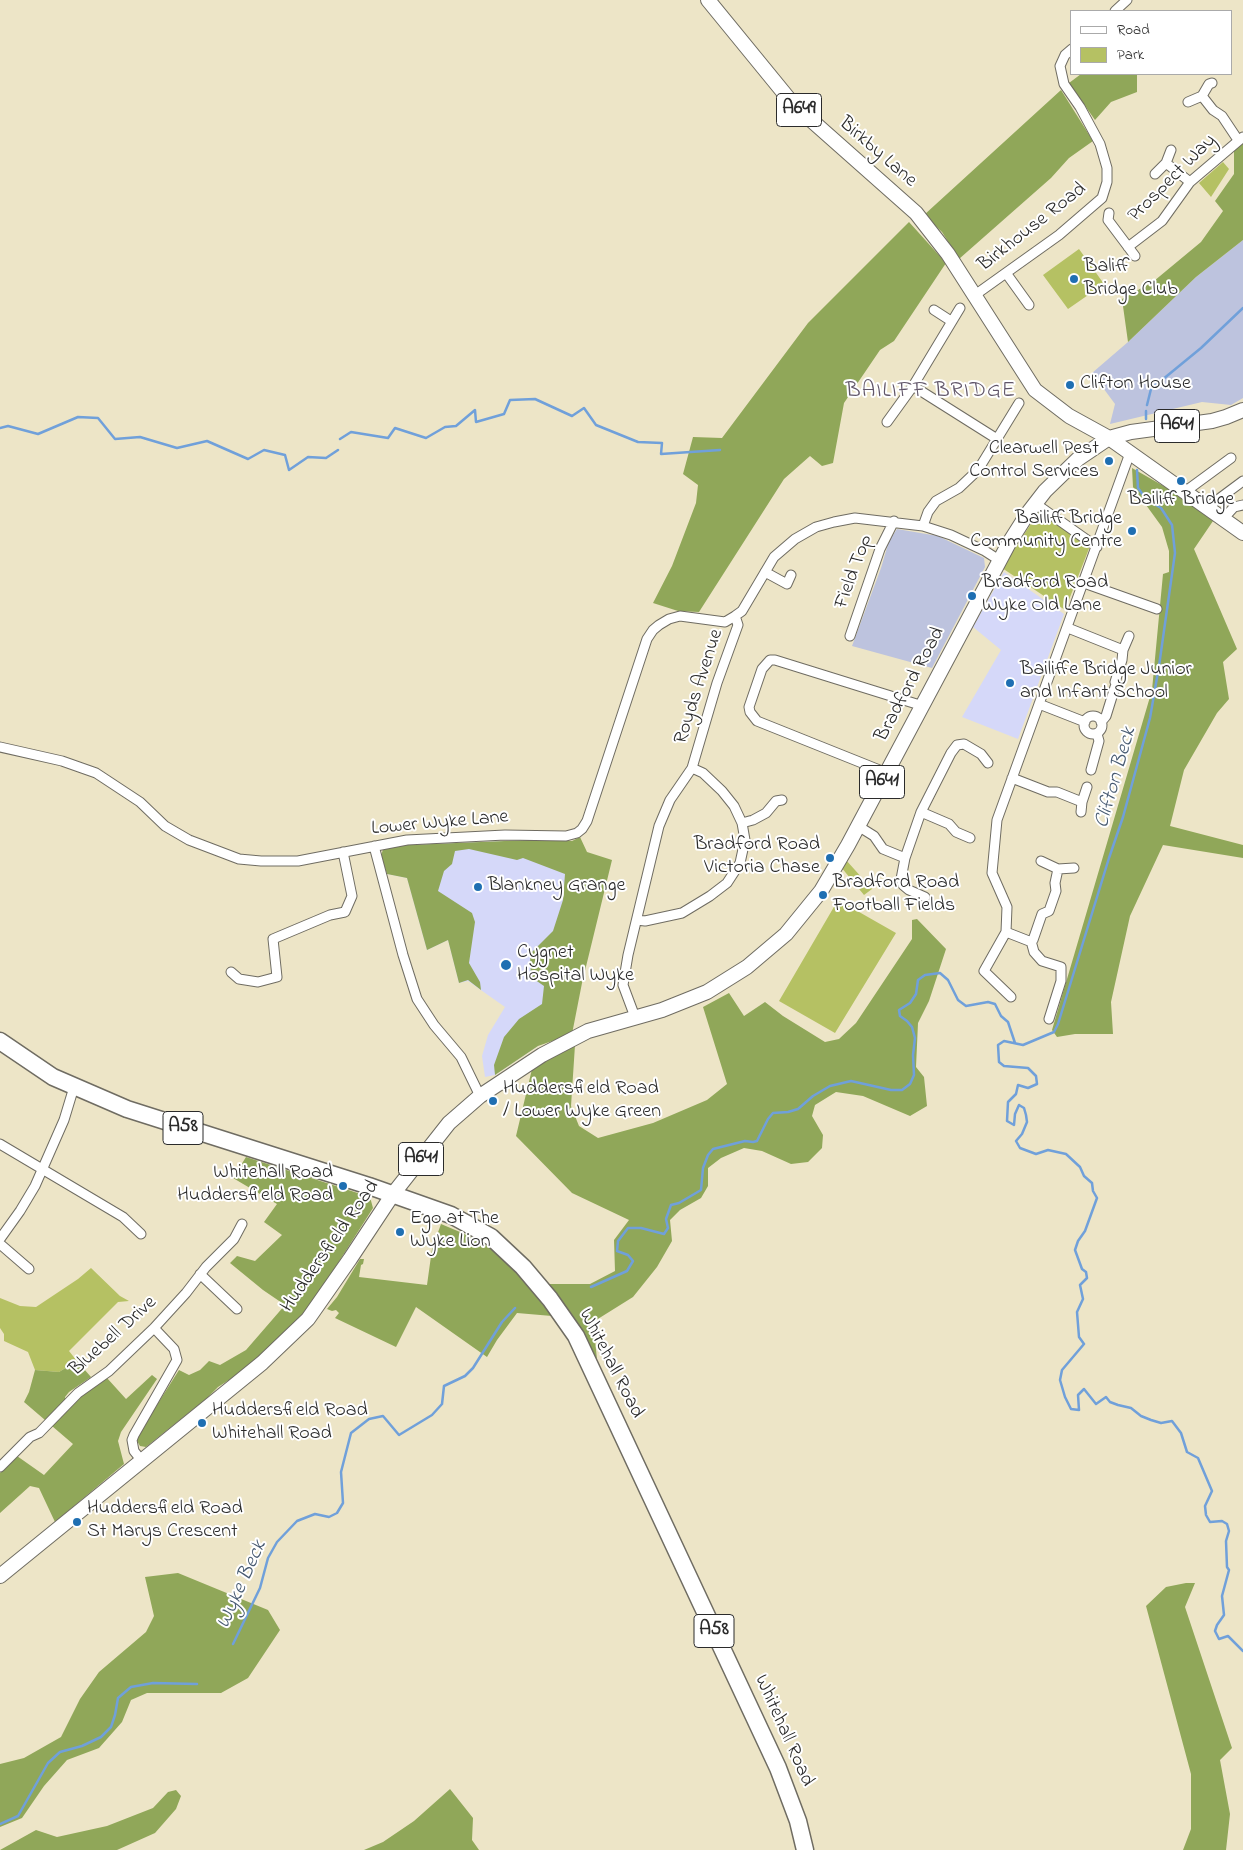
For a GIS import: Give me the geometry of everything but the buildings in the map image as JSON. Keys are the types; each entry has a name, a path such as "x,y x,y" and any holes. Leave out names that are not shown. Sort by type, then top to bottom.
{"highway":[{"name":"Whitehall Road","path":"0,1041 53,1077 127,1109 392,1194 451,1215 491,1237 522,1267 550,1300 576,1336 778,1768 793,1806 805,1850"}],"main road":[{"name":"Birkby Lane","path":"708,0 793,104 916,214 948,254 975,294"},
{"name":"A649","path":"975,294 1035,390 1069,416 1109,438 1136,456 1243,532"},
{"name":"Bradford Road","path":"576,1038 588,1031 662,1010 707,992 747,967 786,934 821,890 887,773 999,560 1028,512 1036,504 1044,491 1078,459 1109,438 1147,430 1212,421 1243,410"},
{"path":"1136,456 1135,446 1140,435 1147,430"},
{"name":"Huddersfield Road","path":"0,1576 262,1363 308,1319 350,1260 392,1194 449,1123 480,1096 542,1055 576,1038"}],"street":[{"path":"1116,10 1126,0"},
{"name":"Birkhouse Road","path":"975,294 1089,211 1102,198 1107,182 1108,168 1100,144 1080,107 1064,84 1060,66 1065,55 1070,51"},
{"path":"1188,102 1202,96 1209,84 1212,83"},
{"path":"1202,96 1241,138"},
{"name":"Prospect Way","path":"1128,247 1162,221 1190,182 1241,138"},
{"path":"1155,174 1166,163 1171,150"},
{"path":"1166,163 1190,182"},
{"path":"1109,213 1108,220 1135,256"},
{"path":"1006,273 1029,305"},
{"path":"888,422 913,386 960,308"},
{"path":"934,310 951,321"},
{"path":"913,386 997,439"},
{"path":"924,526 928,512 936,501 959,488 978,470 1019,404"},
{"path":"1011,997 984,971 1006,932 1007,908 992,873 997,820 1097,547 1136,456"},
{"path":"1186,491 1231,458"},
{"path":"1208,507 1243,481"},
{"path":"1036,504 1097,547"},
{"path":"1224,518 1234,507 1243,505"},
{"path":"735,616 742,611 774,557 795,539 816,527 855,518 924,526 977,547 999,560"},
{"name":"Field Top","path":"850,636 880,549 894,522"},
{"path":"765,572 787,583"},
{"path":"1084,583 1157,609"},
{"name":"Lower Wyke Lane","path":"0,746 62,761 96,772 140,802 165,826 189,840 239,858 261,861 298,861 416,840 505,835 566,836 577,833 587,821 647,638 653,630 669,619 680,616 725,622 735,616"},
{"name":"Royds Avenue","path":"636,1017 623,985 658,826 670,800 692,768 717,683 738,625 735,616"},
{"path":"1068,628 1123,650"},
{"path":"1101,722 1106,716 1122,660 1123,650 1129,636"},
{"path":"887,773 757,721 750,712 749,707 762,669 770,660 775,660 923,706"},
{"path":"1039,704 1085,722"},
{"path":"1091,770 1098,741 1097,734 1102,727 1101,722 1097,718 1091,717 1085,722 1084,727 1087,732 1097,734"},
{"path":"925,897 903,885 901,879 905,858 922,812 951,753 957,745 964,744 981,754 988,762"},
{"path":"636,920 645,921 682,913 710,896 726,882 740,863 745,840 742,823 734,806 722,791 703,773 692,768"},
{"path":"1012,778 1048,792 1057,792 1082,802"},
{"path":"1081,812 1087,787"},
{"path":"742,823 766,813 776,801 782,800"},
{"path":"922,812 949,824 956,832 970,838"},
{"path":"858,826 874,836 884,849 905,858"},
{"path":"374,846 417,999 434,1025 461,1057 480,1096"},
{"path":"231,972 239,978 258,982 277,976 273,939 330,915 345,912 352,896 343,852"},
{"path":"1041,861 1058,869 1074,868"},
{"path":"1031,941 1042,914 1049,911 1056,891 1055,883 1058,869"},
{"path":"1006,932 1029,942 1031,941"},
{"path":"1031,941 1034,952 1042,961 1061,967 1061,982 1048,1019"},
{"path":"0,1239 20,1211 42,1170 64,1120 74,1087"},
{"path":"0,1144 123,1217 141,1234"},
{"name":"Bluebell Drive","path":"0,1467 30,1437 39,1433 72,1398 109,1371 154,1328 186,1294 200,1274 234,1239 242,1224"},
{"path":"0,1244 29,1269"},
{"path":"200,1274 237,1309"},
{"path":"142,1461 134,1451 132,1440 177,1360 174,1349 154,1328"}],"shaded area":[{"path":"1243,240 1243,398 1231,405 1202,402 1110,424 1115,404 1092,373 1128,342 1196,277"},
{"path":"897,529 938,536 984,558 985,567 932,668 852,646 889,541"},
{"name":"Bailiffe Bridge Junior and Infant School","path":"1004,572 1064,614 1018,739 962,717 1001,650 973,627"},
{"name":"Cygnet Hospital Wyke","path":"529,840 586,852 538,1046 495,1075 485,1077 482,1056 488,1035 505,1007 468,981 459,983 448,940 427,950 407,878 387,874 384,846"}],"green space":[{"path":"1080,75 1137,75 1137,92 1111,102 1095,120 1069,83"},
{"path":"1061,90 1093,141 1069,158 1051,178 959,259 942,232 924,215"},
{"path":"1243,139 1243,240 1196,277 1128,342 1122,299 1154,281 1201,242 1223,211 1215,201 1234,174 1234,151 1232,148"},
{"path":"1223,162 1229,169 1211,197 1199,183"},
{"path":"909,222 946,263 894,341 880,350 844,403 833,463 822,466 810,456 784,479 699,612 678,611 653,603 672,566 696,503 698,485 683,474 693,437 722,438 808,323"},
{"name":"Baliff Bridge Club","path":"1079,249 1104,284 1068,309 1043,275"},
{"path":"1132,468 1174,492 1213,521 1194,549 1237,649 1223,662 1229,699 1217,713 1184,770 1170,826 1243,845 1243,858 1163,845 1130,916 1111,1002 1113,1034 1075,1034 1057,1037 1052,1030 1152,690 1163,574 1169,572 1169,551 1162,527 1133,487"},
{"path":"1040,510 1090,546 1065,610 1002,568"},
{"path":"580,837 587,852 612,860 582,983 572,1034 538,1046 495,1075 494,1065 504,1037 519,1019 542,1004 544,986 531,977 530,954 553,931 563,900 565,874 523,858 517,860 469,849 455,851 452,864 444,871 438,891 472,913 475,922 469,963 480,982 481,990 468,980 459,983 448,940 427,950 407,878 387,874 381,856 384,846 529,840 572,841"},
{"path":"846,860 872,889 864,895 841,867"},
{"path":"838,900 896,933 835,1033 779,1001"},
{"path":"917,919 946,949 929,1001 918,1023 916,1067 924,1077 927,1106 910,1116 863,1096 836,1092 815,1105 812,1116 823,1135 822,1148 808,1162 791,1164 762,1151 744,1148 721,1158 708,1168 708,1186 701,1198 680,1210 670,1220 672,1241 657,1267 633,1297 593,1322 597,1359 566,1307 548,1284 590,1284 615,1271 614,1240 629,1220 572,1193 516,1136 532,1069 575,1045 571,1106 579,1126 598,1138 653,1123 707,1100 727,1084 703,1007 729,993 744,1016 765,1002 783,1016 825,1042 839,1039 856,1023 912,939 912,920"},
{"path":"246,1157 370,1197 373,1208 312,1304 289,1331 256,1360 218,1387 206,1399 146,1447 140,1446 136,1439 138,1435 179,1370 189,1375 200,1370 209,1361 220,1365 246,1350 285,1305 230,1263 237,1256 255,1261 282,1235 264,1222 277,1204 233,1178"},
{"path":"441,1224 479,1240 512,1266 552,1316 517,1313 487,1357 416,1307 396,1347 335,1318 339,1313 336,1310 327,1309 337,1297 360,1259 364,1259 359,1277 427,1285 432,1249"},
{"path":"91,1268 120,1296 129,1301 118,1302 69,1351 77,1361 59,1372 35,1370 28,1352 4,1341 4,1334 0,1328 0,1298 20,1306 36,1307"},
{"path":"77,1361 91,1377 69,1392 65,1397 66,1402 107,1378 126,1399 152,1375 157,1379 121,1432 118,1441 124,1464 55,1522 39,1488 30,1486 0,1513 0,1473 17,1456 44,1475 73,1444 24,1402 35,1370 59,1372"},
{"path":"178,1573 268,1610 280,1630 248,1678 221,1693 147,1693 131,1700 122,1722 99,1748 67,1760 44,1786 22,1818 0,1827 0,1764 24,1758 61,1737 80,1699 99,1672 146,1632 154,1616 145,1577"},
{"path":"1195,1583 1185,1607 1232,1748 1220,1760 1230,1814 1226,1850 1183,1850 1191,1829 1191,1774 1146,1606 1166,1587"},
{"path":"450,1789 473,1818 472,1840 479,1850 364,1850 383,1842 414,1821"},
{"path":"176,1790 181,1796 176,1809 155,1833 117,1850 0,1850 36,1830 57,1837 107,1826 153,1808 168,1792"}],"waterway":[{"name":"Clifton Beck","path":"1147,405 1151,389 1201,348 1243,308"},
{"path":"340,439 351,432 388,438 395,428 426,438 445,427 456,426 475,410 476,422 504,414 510,400 535,399 572,416 584,408 596,425 638,442 662,443 661,454 720,450"},
{"name":"Clifton Beck","path":"1146,411 1146,419"},
{"path":"0,428 8,426 38,434 78,417 98,418 115,439 140,437 177,448 207,441 248,459 264,450 285,455 289,470 308,457 326,458 338,450"},
{"path":"1137,470 1138,488 1146,499 1161,508 1172,525 1175,553 1150,718 1123,817 1058,1024 1054,1032 1023,1045 1004,1041 998,1045 999,1062 1004,1066 1028,1068 1036,1076 1037,1084 1028,1088 1018,1085 1016,1094 1008,1102 1007,1121 1014,1125 1015,1114 1019,1105 1024,1108 1026,1115 1027,1122 1022,1134 1016,1141 1020,1148 1036,1154 1048,1150 1066,1154 1080,1167 1084,1176 1092,1183 1093,1191 1097,1198 1085,1231 1078,1241 1075,1250 1087,1278 1080,1285 1083,1299 1077,1312 1079,1337 1084,1344 1062,1370 1060,1380 1065,1397 1071,1409 1079,1410 1078,1395 1084,1389 1096,1404 1106,1397 1110,1402 1131,1408 1141,1416 1151,1420 1161,1423 1172,1421 1181,1433 1187,1452 1198,1458 1212,1491 1205,1506 1206,1515 1210,1522 1222,1521 1227,1524 1229,1531 1226,1541 1227,1567 1229,1570 1222,1596 1224,1615 1215,1631 1219,1639 1228,1636 1243,1651"},
{"name":"Wyke Beck","path":"591,1287 627,1271 633,1261 628,1255 617,1251 618,1241 628,1228 641,1228 664,1234 668,1228 666,1219 671,1205 679,1203 701,1190 703,1168 708,1155 713,1149 745,1141 757,1141 773,1113 798,1109 813,1096 830,1086 851,1081 891,1090 902,1090 910,1084 914,1075 913,1055 915,1038 912,1027 900,1016 899,1010 910,1003 916,994 918,980 925,975 940,973 948,980 958,1000 966,1006 988,1002 995,1004 1001,1016 1008,1022 1015,1043"},
{"name":"Wyke Beck","path":"233,1644 260,1588 268,1558 277,1542 297,1521 315,1514 329,1517 337,1513 343,1503 341,1472 351,1433 369,1419 383,1416 399,1435 432,1415 442,1404 444,1386 465,1376 473,1368 502,1322 515,1308"},
{"name":"Wyke Beck","path":"0,1824 18,1816 48,1763 60,1752 82,1746 101,1737 111,1727 118,1698 131,1687 153,1683 197,1684"}],"place":[{"name":"Baliff Bridge Club","path":"1074,279"},
{"name":"Clifton House","path":"1070,385"},
{"name":"Clearwell Pest Control Services","path":"1109,461"},
{"name":"Bailiff Bridge","path":"1181,481"},
{"name":"Bailiff Bridge Community Centre","path":"1132,531"},
{"name":"Bradford Road Wyke Old Lane","path":"972,596"},
{"name":"Bailiffe Bridge Junior and Infant School","path":"1010,683"},
{"name":"Bradford Road Victoria Chase","path":"830,858"},
{"name":"Blankney Grange","path":"478,887"},
{"name":"Bradford Road Football Fields","path":"823,895"},
{"name":"Cygnet Hospital Wyke","path":"506,965"},
{"name":"Huddersfield Road / Lower Wyke Green","path":"493,1101"},
{"name":"Whitehall Road Huddersfield Road","path":"343,1186"},
{"name":"Ego at The Wyke Lion","path":"400,1232"},
{"name":"Huddersfield Road Whitehall Road","path":"202,1423"},
{"name":"Huddersfield Road St Marys Crescent","path":"77,1522"}],"district":[{"name":"BAILIFF BRIDGE","path":"931,392"}]}
